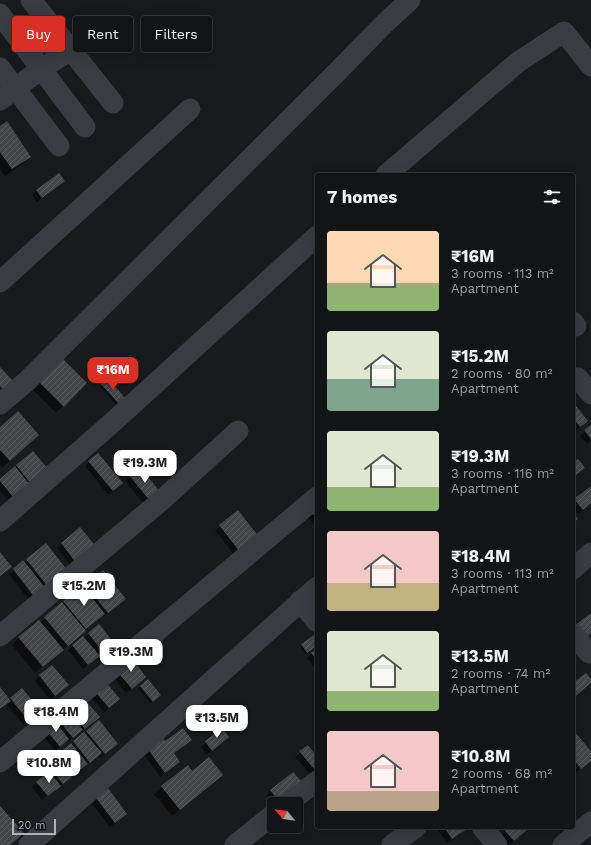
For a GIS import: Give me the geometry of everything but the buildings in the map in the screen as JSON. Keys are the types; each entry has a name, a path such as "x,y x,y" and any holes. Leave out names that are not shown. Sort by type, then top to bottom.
{"street":[{"path":"31,0 113,103"},
{"path":"0,404 27,381 339,70 384,23 410,0"},
{"path":"0,14 85,127"},
{"path":"388,173 518,62 564,32 591,66"},
{"path":"8,94 41,69 71,50"},
{"path":"0,68 8,94 59,146"},
{"path":"0,282 190,109"},
{"path":"0,521 113,422 315,238"},
{"path":"575,378 578,378 591,394"},
{"path":"0,636 162,500 238,431"},
{"path":"0,762 315,499"},
{"path":"575,567 591,553"},
{"path":"29,845 300,601 315,590"},
{"path":"300,601 315,620"},
{"path":"575,636 589,653"},
{"path":"296,797 315,782"},
{"path":"235,845 267,820"},
{"path":"563,845 591,822"},
{"path":"392,845 413,829"},
{"path":"484,829 497,845"}]}
